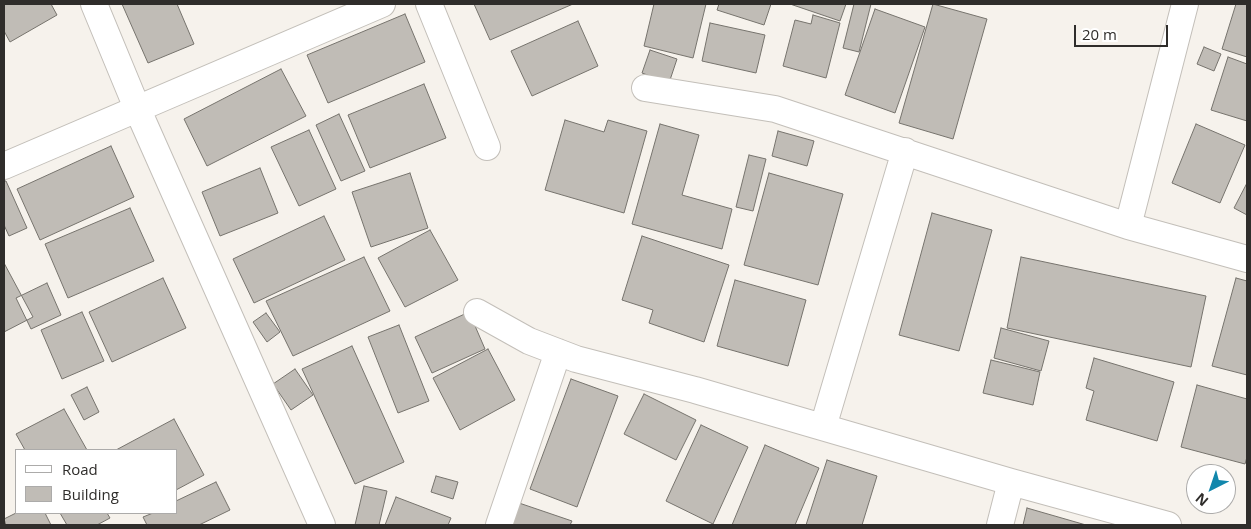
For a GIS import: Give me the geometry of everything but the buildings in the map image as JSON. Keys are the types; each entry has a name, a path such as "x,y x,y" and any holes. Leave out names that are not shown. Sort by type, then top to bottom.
{"street":[{"path":"94,4 137,108 322,525"},
{"path":"4,166 382,4"},
{"path":"429,4 487,147"},
{"path":"1128,226 1185,4"},
{"path":"645,88 776,109 1128,226 1247,259"},
{"path":"823,427 905,151"},
{"path":"477,312 530,341 576,359 695,390 1011,482 1168,525"},
{"path":"500,525 558,352"},
{"path":"1000,525 1011,482"}]}
